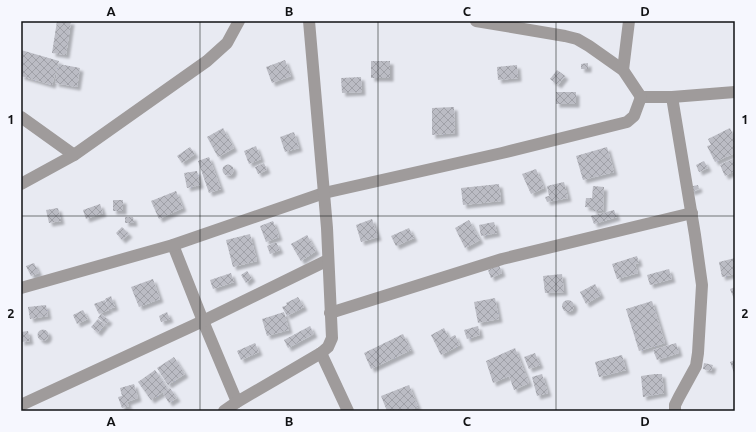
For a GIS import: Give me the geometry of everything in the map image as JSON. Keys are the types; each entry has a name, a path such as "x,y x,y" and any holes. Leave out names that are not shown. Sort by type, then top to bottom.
{"street":[{"path":"21,184 74,155 207,61 227,43 240,21"},
{"path":"224,411 236,402 321,353 328,347 332,338 327,228 309,21"},
{"path":"476,21 577,39 623,70 641,97"},
{"path":"623,70 629,21"},
{"path":"641,97 672,97 735,92"},
{"path":"21,288 173,245 324,193 502,153 627,122 634,116 641,97"},
{"path":"672,97 692,213 702,285 696,366 679,397 675,411"},
{"path":"21,117 74,155"},
{"path":"330,313 502,259 692,213"},
{"path":"173,245 202,321 236,402"},
{"path":"21,405 202,321 328,260"},
{"path":"321,353 348,411"}],"building":[{"path":"57,21 71,21 66,55 52,53"},
{"path":"21,50 59,61 52,85 21,76"},
{"path":"285,60 291,76 272,83 266,67"},
{"path":"371,61 390,61 390,78 371,78"},
{"path":"588,63 588,69 581,69 581,64"},
{"path":"59,64 80,68 77,87 55,83"},
{"path":"517,65 518,78 498,80 497,67"},
{"path":"557,70 565,76 558,85 550,79"},
{"path":"361,77 362,92 342,93 341,78"},
{"path":"556,92 576,92 576,104 556,104"},
{"path":"454,107 455,133 432,135 432,108"},
{"path":"223,128 234,148 218,157 207,137"},
{"path":"730,128 735,139 735,153 715,162 707,146 711,145 708,139"},
{"path":"294,132 299,148 285,152 280,137"},
{"path":"256,146 261,159 249,164 244,151"},
{"path":"190,147 195,154 182,163 177,156"},
{"path":"607,147 614,172 583,180 576,156"},
{"path":"209,157 221,189 209,193 198,161"},
{"path":"735,158 735,171 725,176 720,165"},
{"path":"704,161 708,168 699,172 696,165"},
{"path":"264,163 267,170 258,174 255,167"},
{"path":"228,164 232,166 234,170 232,174 228,176 224,174 222,170 224,166"},
{"path":"536,169 544,188 531,194 522,174"},
{"path":"197,171 200,185 187,188 184,173"},
{"path":"564,182 568,198 547,202 545,197 549,196 547,186"},
{"path":"499,184 501,201 463,205 461,188"},
{"path":"698,185 699,189 691,192 689,187"},
{"path":"593,186 604,187 603,211 593,211 593,208 585,207 586,198 592,198"},
{"path":"176,191 183,208 159,219 151,201"},
{"path":"113,200 123,200 123,211 113,211"},
{"path":"100,204 103,213 86,219 83,210"},
{"path":"58,208 61,221 49,223 46,210"},
{"path":"614,210 617,217 594,224 591,216"},
{"path":"125,217 133,217 134,223 125,223"},
{"path":"372,219 378,237 361,242 356,225"},
{"path":"469,220 480,240 465,248 455,228"},
{"path":"273,221 279,237 266,242 260,226"},
{"path":"494,222 497,233 481,236 479,225"},
{"path":"122,227 129,234 122,240 116,233"},
{"path":"409,228 414,238 396,246 391,236"},
{"path":"250,234 257,261 233,267 226,240"},
{"path":"307,235 316,251 301,261 291,244"},
{"path":"276,242 280,250 270,254 267,246"},
{"path":"637,256 639,263 635,264 638,273 617,279 612,264"},
{"path":"735,258 735,274 722,277 719,262"},
{"path":"34,263 39,273 31,276 26,266"},
{"path":"499,265 502,273 491,278 488,270"},
{"path":"669,269 672,279 650,285 647,275"},
{"path":"247,271 252,278 246,283 241,275"},
{"path":"231,273 234,282 213,289 210,280"},
{"path":"562,274 564,292 545,293 543,276"},
{"path":"153,279 160,299 139,307 131,287"},
{"path":"595,284 601,295 586,304 580,292"},
{"path":"735,287 735,299 734,299 730,289"},
{"path":"111,296 115,307 109,309 105,299"},
{"path":"298,297 304,307 287,316 282,307 287,305 286,303"},
{"path":"495,298 499,319 478,323 474,302"},
{"path":"105,300 109,310 99,314 94,304"},
{"path":"568,300 572,302 574,306 572,310 568,312 564,310 562,306 564,302"},
{"path":"652,301 665,343 639,351 626,309"},
{"path":"46,305 48,316 30,319 28,307"},
{"path":"83,310 88,319 77,324 73,315"},
{"path":"167,312 170,319 161,322 159,316"},
{"path":"284,312 289,330 267,336 262,319"},
{"path":"101,314 109,320 106,324 98,318"},
{"path":"98,319 105,324 98,333 91,327"},
{"path":"310,326 314,334 288,348 284,340"},
{"path":"478,326 480,335 467,339 464,330"},
{"path":"444,328 449,338 455,335 460,345 441,355 431,335"},
{"path":"41,330 45,330 47,331 47,339 41,340 38,337 38,333"},
{"path":"28,331 30,341 21,342 21,332"},
{"path":"403,334 411,350 371,369 364,353"},
{"path":"255,343 259,352 241,360 237,351"},
{"path":"676,343 679,353 657,360 653,350"},
{"path":"515,348 529,383 514,390 509,376 493,383 486,361"},
{"path":"535,353 540,365 529,369 524,357"},
{"path":"622,355 626,370 599,377 595,362"},
{"path":"174,357 185,374 168,385 157,368"},
{"path":"735,360 735,372 734,373 730,362"},
{"path":"704,363 713,365 711,371 703,369"},
{"path":"155,370 168,389 151,400 138,382"},
{"path":"542,374 548,393 537,396 532,377"},
{"path":"662,374 664,393 643,397 641,376"},
{"path":"134,384 138,398 127,402 129,406 122,408 118,397 122,396 120,388"},
{"path":"409,385 418,407 407,411 387,411 381,396"},
{"path":"170,388 177,398 169,403 163,393"}]}
